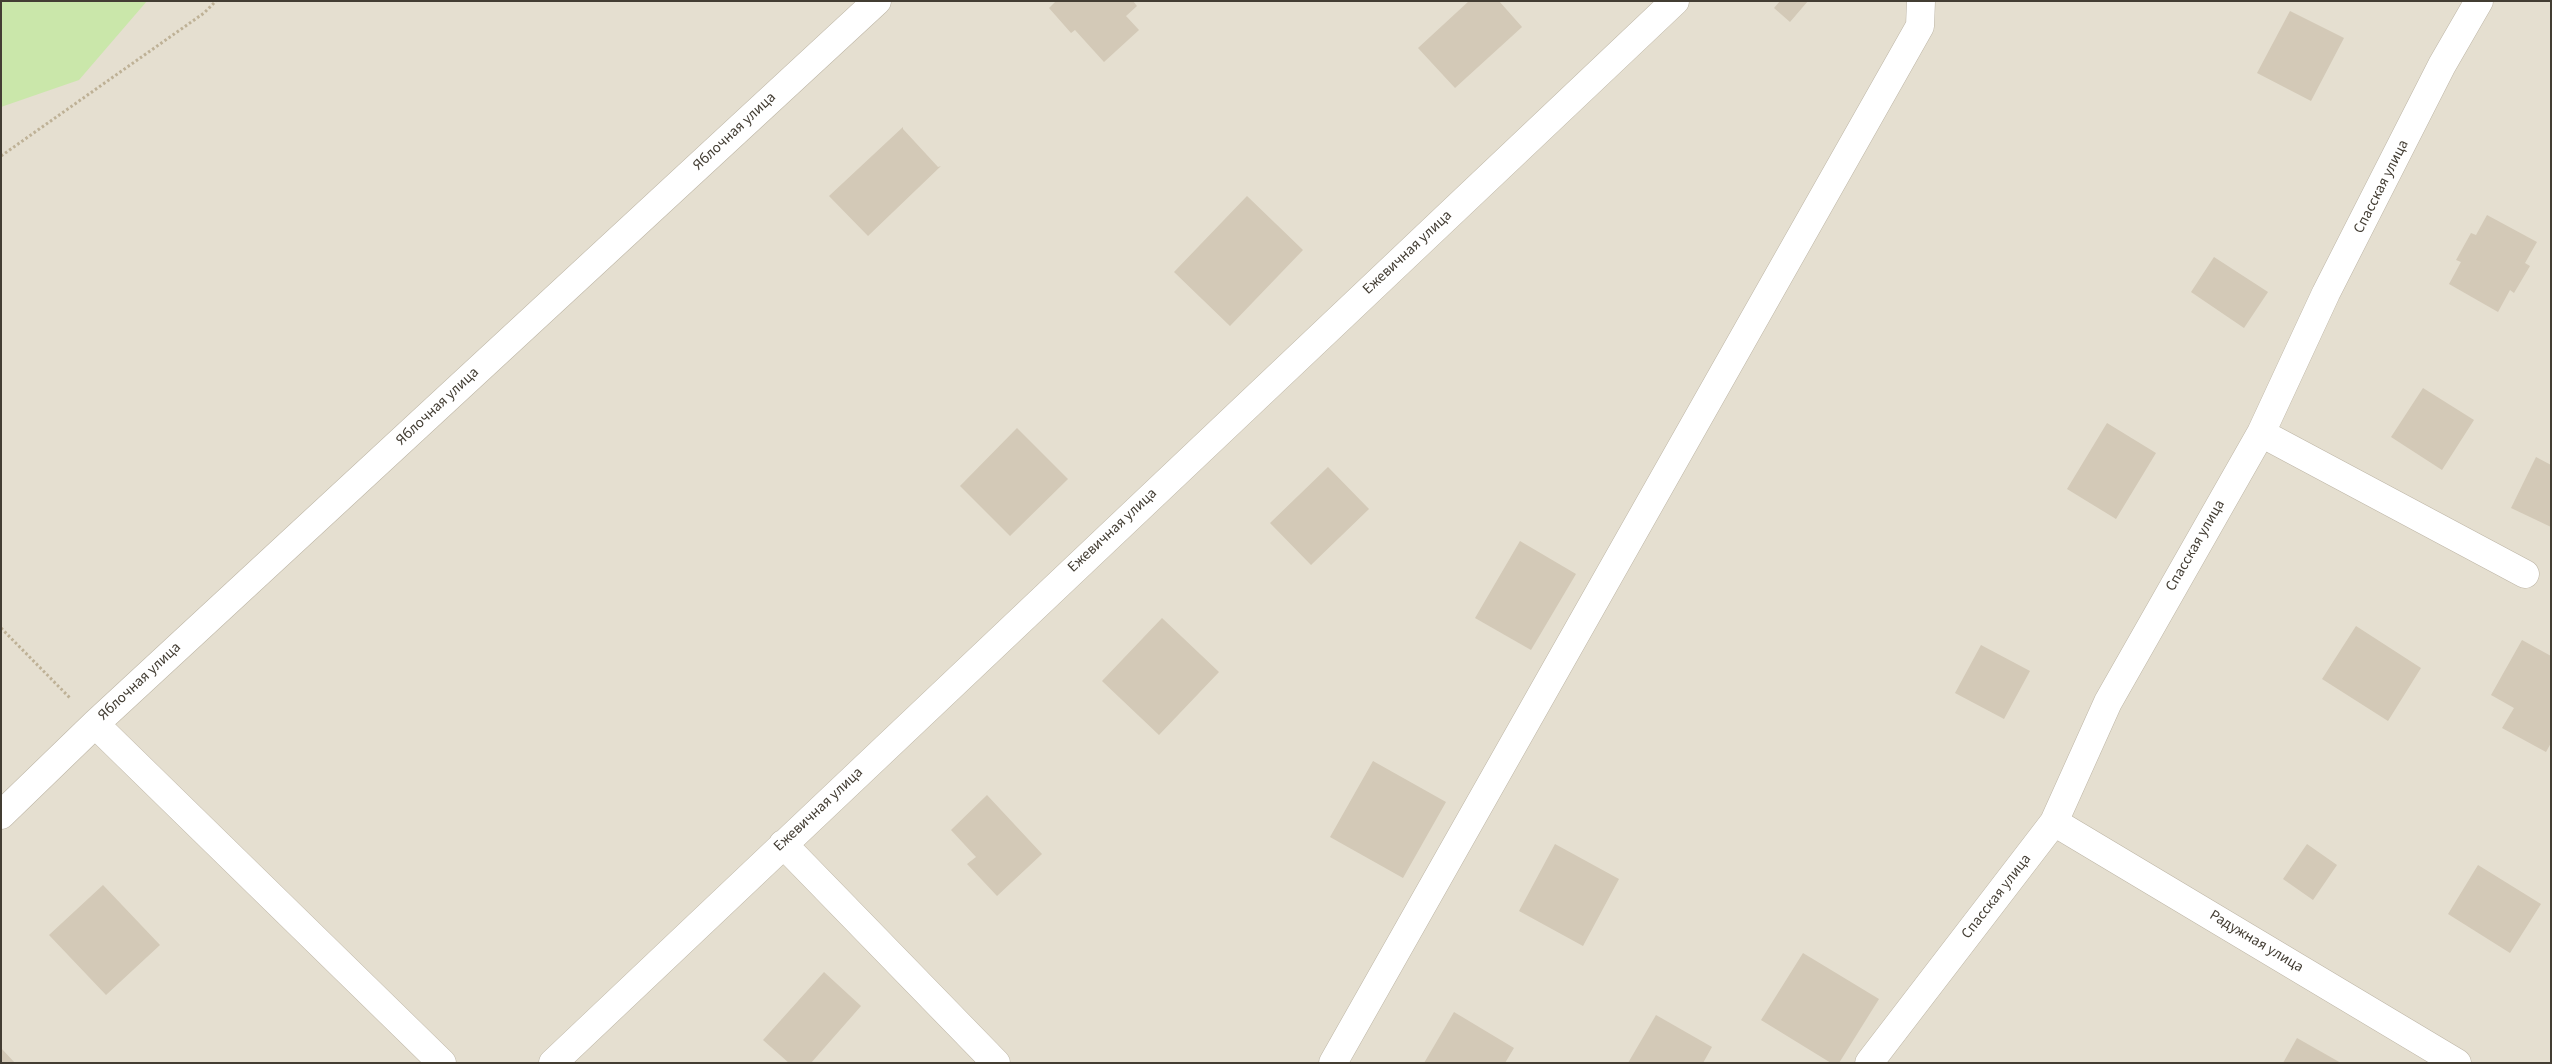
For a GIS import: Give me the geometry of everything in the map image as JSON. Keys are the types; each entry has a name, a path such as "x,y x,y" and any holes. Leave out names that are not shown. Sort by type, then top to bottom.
{"street":[{"name":"Яблочная улица","path":"1,815 95,724 877,1"},
{"name":"Ежевичная улица","path":"553,1063 1675,1"},
{"path":"1333,1063 1920,26 1921,1"},
{"name":"Спасская улица","path":"1869,1063 2054,822 2108,702 2261,432 2326,293 2442,65 2479,1"},
{"path":"2261,432 2526,574"},
{"path":"95,724 442,1063"},
{"name":"Радужная улица","path":"2054,822 2458,1063"},
{"path":"784,844 996,1063"}],"path":[{"path":"1,156 204,13 216,1"},
{"path":"1,628 95,724"}],"shaded area":[{"path":"1,1 2551,1 2551,1063 1,1063"}],"green space":[{"path":"1,1 147,1 79,80 1,107"}],"building":[{"path":"1056,1 1133,1 1137,6 1126,16 1139,30 1104,62 1075,30 1071,33 1049,8"},
{"path":"1469,1 1499,1 1522,27 1455,88 1418,48"},
{"path":"1780,1 1808,1 1790,22 1774,8"},
{"path":"2290,11 2344,38 2311,101 2257,73"},
{"path":"903,127 938,167 941,166 868,236 829,196"},
{"path":"1247,196 1303,250 1230,326 1174,272"},
{"path":"2487,215 2537,242 2525,263 2530,266 2514,293 2510,290 2498,312 2449,284 2461,262 2456,260 2471,233 2476,235"},
{"path":"2214,257 2268,292 2244,328 2191,292"},
{"path":"2423,388 2474,420 2442,470 2391,437"},
{"path":"2107,423 2156,453 2116,519 2067,489"},
{"path":"1017,428 1068,479 1010,536 960,486"},
{"path":"2536,457 2551,465 2551,527 2511,508"},
{"path":"1328,467 1369,509 1311,565 1270,523"},
{"path":"1520,541 1576,574 1531,650 1475,618"},
{"path":"1162,618 1219,672 1159,735 1102,681"},
{"path":"2356,626 2421,668 2388,721 2322,679"},
{"path":"2522,640 2551,656 2551,743 2546,752 2502,728 2514,708 2491,695"},
{"path":"1981,645 2030,671 2004,719 1955,693"},
{"path":"1373,761 1446,802 1403,878 1330,837"},
{"path":"987,795 1042,854 997,896 967,864 976,857 951,830"},
{"path":"1555,844 1619,879 1583,946 1519,911"},
{"path":"2307,844 2337,865 2313,900 2283,879"},
{"path":"2478,865 2541,904 2510,953 2448,914"},
{"path":"103,885 160,945 106,995 49,935"},
{"path":"1803,953 1879,999 1839,1063 1831,1063 1761,1020"},
{"path":"824,972 861,1006 811,1063 789,1063 763,1040"},
{"path":"1454,1012 1514,1048 1505,1063 1424,1063"},
{"path":"1656,1015 1712,1047 1703,1063 1628,1063"},
{"path":"2297,1038 2341,1063 2283,1063"},
{"path":"1,1048 15,1063 1,1063"}]}
